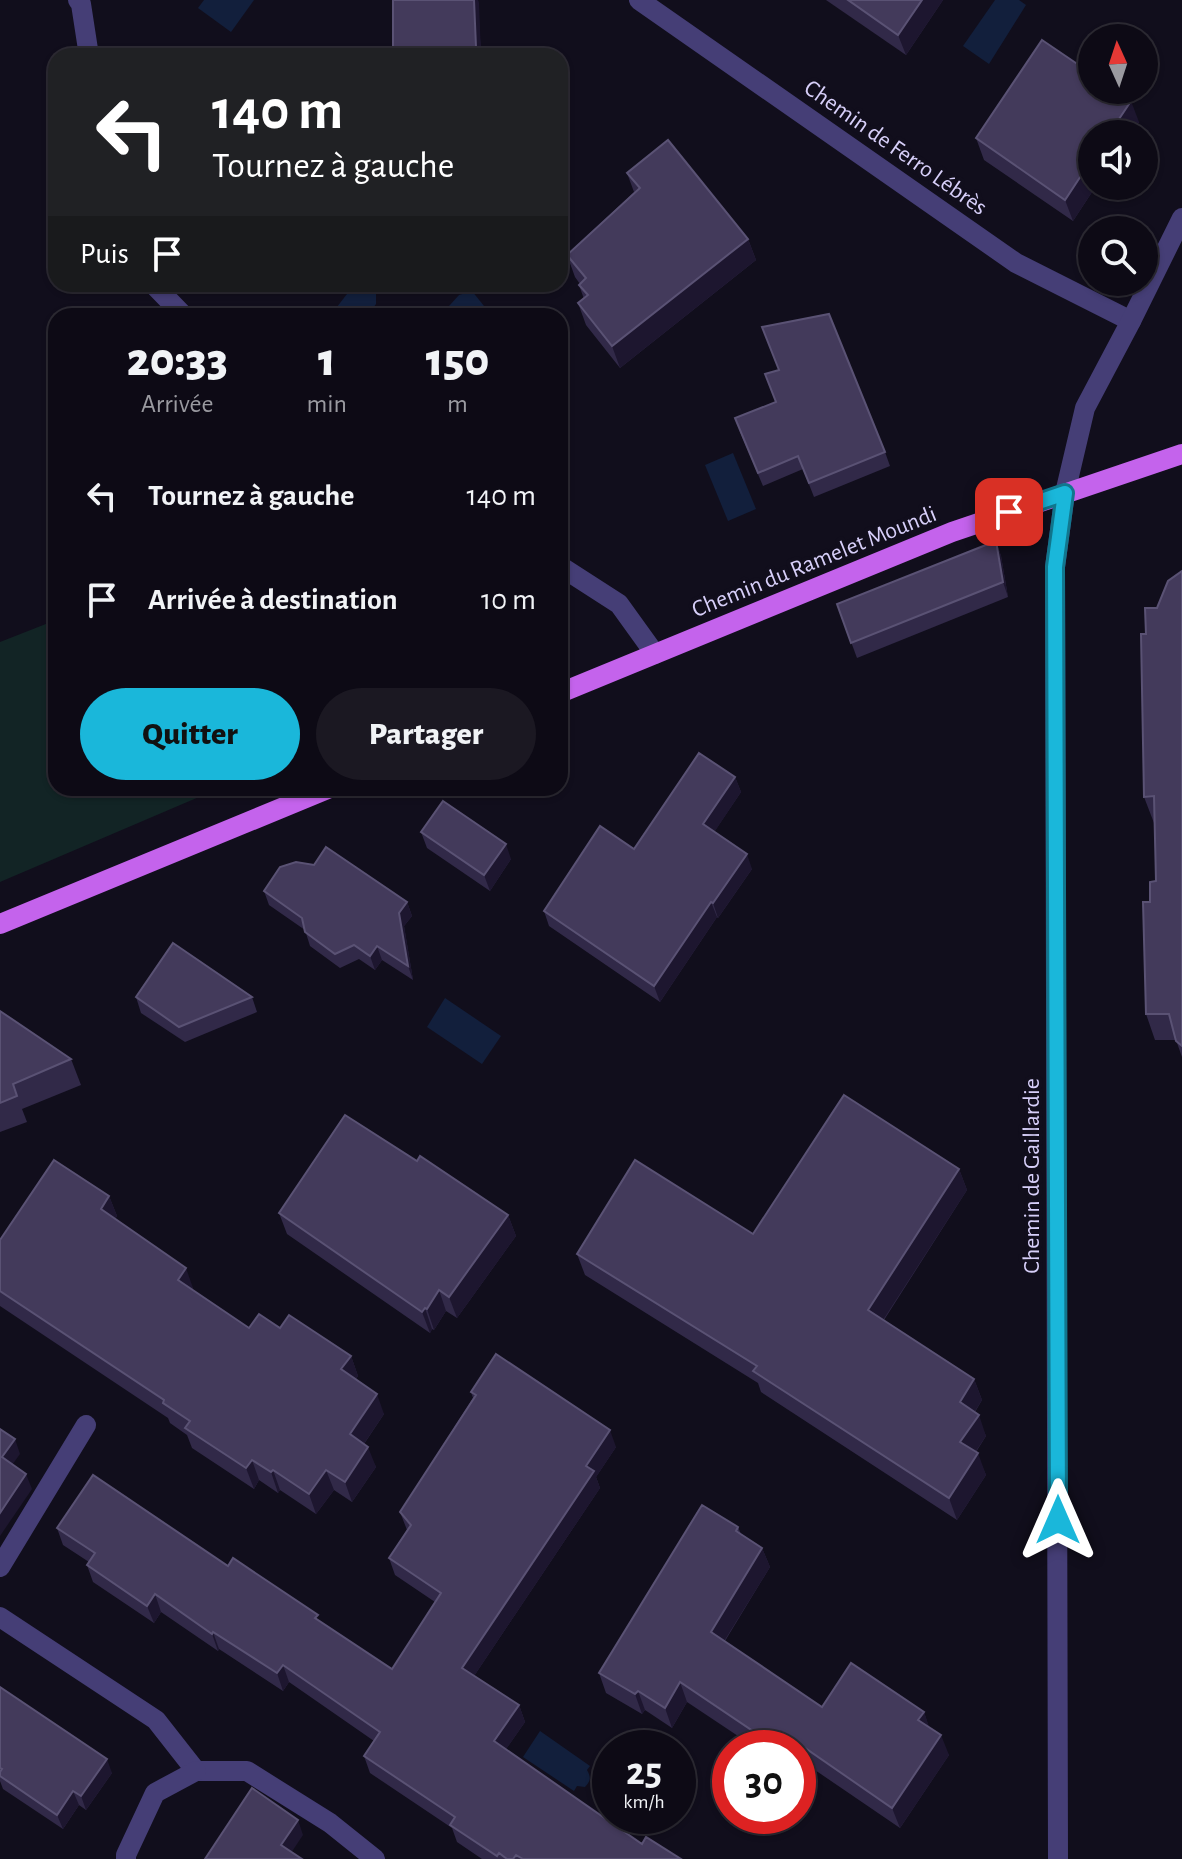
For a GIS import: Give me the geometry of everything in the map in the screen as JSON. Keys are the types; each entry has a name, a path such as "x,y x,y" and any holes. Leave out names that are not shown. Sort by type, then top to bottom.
{"main road":[{"name":"Chemin du Ramelet Moundi","path":"568,690 952,532 1182,454"},
{"path":"0,924 311,796"}],"street":[{"path":"78,0 88,48"},
{"name":"Chemin de Ferro Lébrès","path":"639,0 1016,263 1131,321"},
{"path":"1065,493 1085,408 1182,218"},
{"path":"161,292 176,308"},
{"name":"Chemin de Gaillardie","path":"1058,1859 1055,567 1065,493"},
{"path":"568,571 619,604 655,654"},
{"path":"0,1567 86,1425"},
{"path":"0,1617 156,1720 196,1771"},
{"path":"126,1859 155,1793 196,1771 247,1771 330,1823 375,1859"}],"shaded area":[{"path":"48,623 48,796 201,796 0,882 0,642"}],"water":[{"path":"204,0 254,0 231,32 198,8"},
{"path":"995,0 1019,0 1026,5 989,64 963,46"},
{"path":"376,292 376,304 373,308 336,308 347,294"},
{"path":"473,292 486,308 447,308 459,295"},
{"path":"733,453 756,509 728,521 705,465"},
{"path":"445,998 501,1036 482,1064 427,1027"},
{"path":"540,1731 590,1766 587,1770 590,1777 585,1787 577,1786 574,1791 523,1757"}],"building":[{"path":"393,0 474,0 476,47 393,48"},
{"path":"848,0 922,0 898,35"},
{"path":"1042,40 1078,64 1078,104 1129,104 1118,120 1078,120 1078,180 1065,200 976,138"},
{"path":"668,140 748,239 612,346 578,303 588,295 579,285 586,278 568,254 640,188 627,173"},
{"path":"829,314 885,452 809,483 798,456 758,473 735,418 776,402 765,374 779,370 762,327"},
{"path":"996,541 1003,582 851,643 837,604"},
{"path":"1182,571 1182,1046 1176,1041 1169,1014 1146,1014 1143,902 1150,902 1150,882 1156,881 1154,796 1144,797 1141,634 1146,634 1145,608 1157,608 1168,581"},
{"path":"699,753 735,777 703,824 747,854 654,986 544,911 600,826 634,849"},
{"path":"443,801 506,844 484,875 421,832"},
{"path":"326,847 407,902 399,913 408,966 377,946 370,956 354,945 335,954 305,932 302,918 264,891 280,867 296,862 314,865"},
{"path":"173,943 252,997 179,1027 136,997"},
{"path":"0,1011 71,1059 13,1084 17,1096 0,1103"},
{"path":"844,1095 959,1169 868,1310 974,1379 960,1402 979,1415 960,1442 978,1453 949,1498 753,1371 757,1366 577,1254 635,1160 753,1234"},
{"path":"345,1115 417,1161 420,1156 508,1215 449,1297 439,1290 422,1312 279,1213"},
{"path":"54,1160 109,1196 101,1209 186,1268 178,1280 249,1328 259,1314 280,1328 289,1315 351,1356 341,1369 377,1394 350,1434 368,1447 345,1482 326,1470 309,1494 252,1460 246,1468 185,1428 190,1421 163,1403 164,1400 0,1291 0,1240"},
{"path":"496,1354 610,1430 586,1466 594,1471 462,1668 519,1705 494,1741 592,1809 592,1834 628,1834 642,1844 646,1837 681,1859 523,1859 516,1855 513,1859 507,1859 499,1853 497,1856 450,1825 455,1817 364,1756 380,1732 283,1665 277,1673 212,1634 155,1594 147,1606 87,1565 95,1553 57,1528 93,1475 228,1566 233,1558 392,1669 441,1593 389,1558 411,1525 400,1512 476,1395 471,1392"},
{"path":"0,1429 15,1439 2,1457 26,1474 0,1513"},
{"path":"702,1505 738,1527 736,1531 762,1548 711,1632 822,1707 851,1663 924,1712 918,1720 941,1735 892,1808 816,1756 816,1730 751,1730 680,1682 665,1708 599,1673"},
{"path":"0,1687 107,1759 81,1796 73,1791 57,1815 0,1776"},
{"path":"252,1788 298,1820 281,1845 302,1859 205,1859"}],"route":[{"path":"1009,512 1065,493 1055,567 1058,1520"}]}
